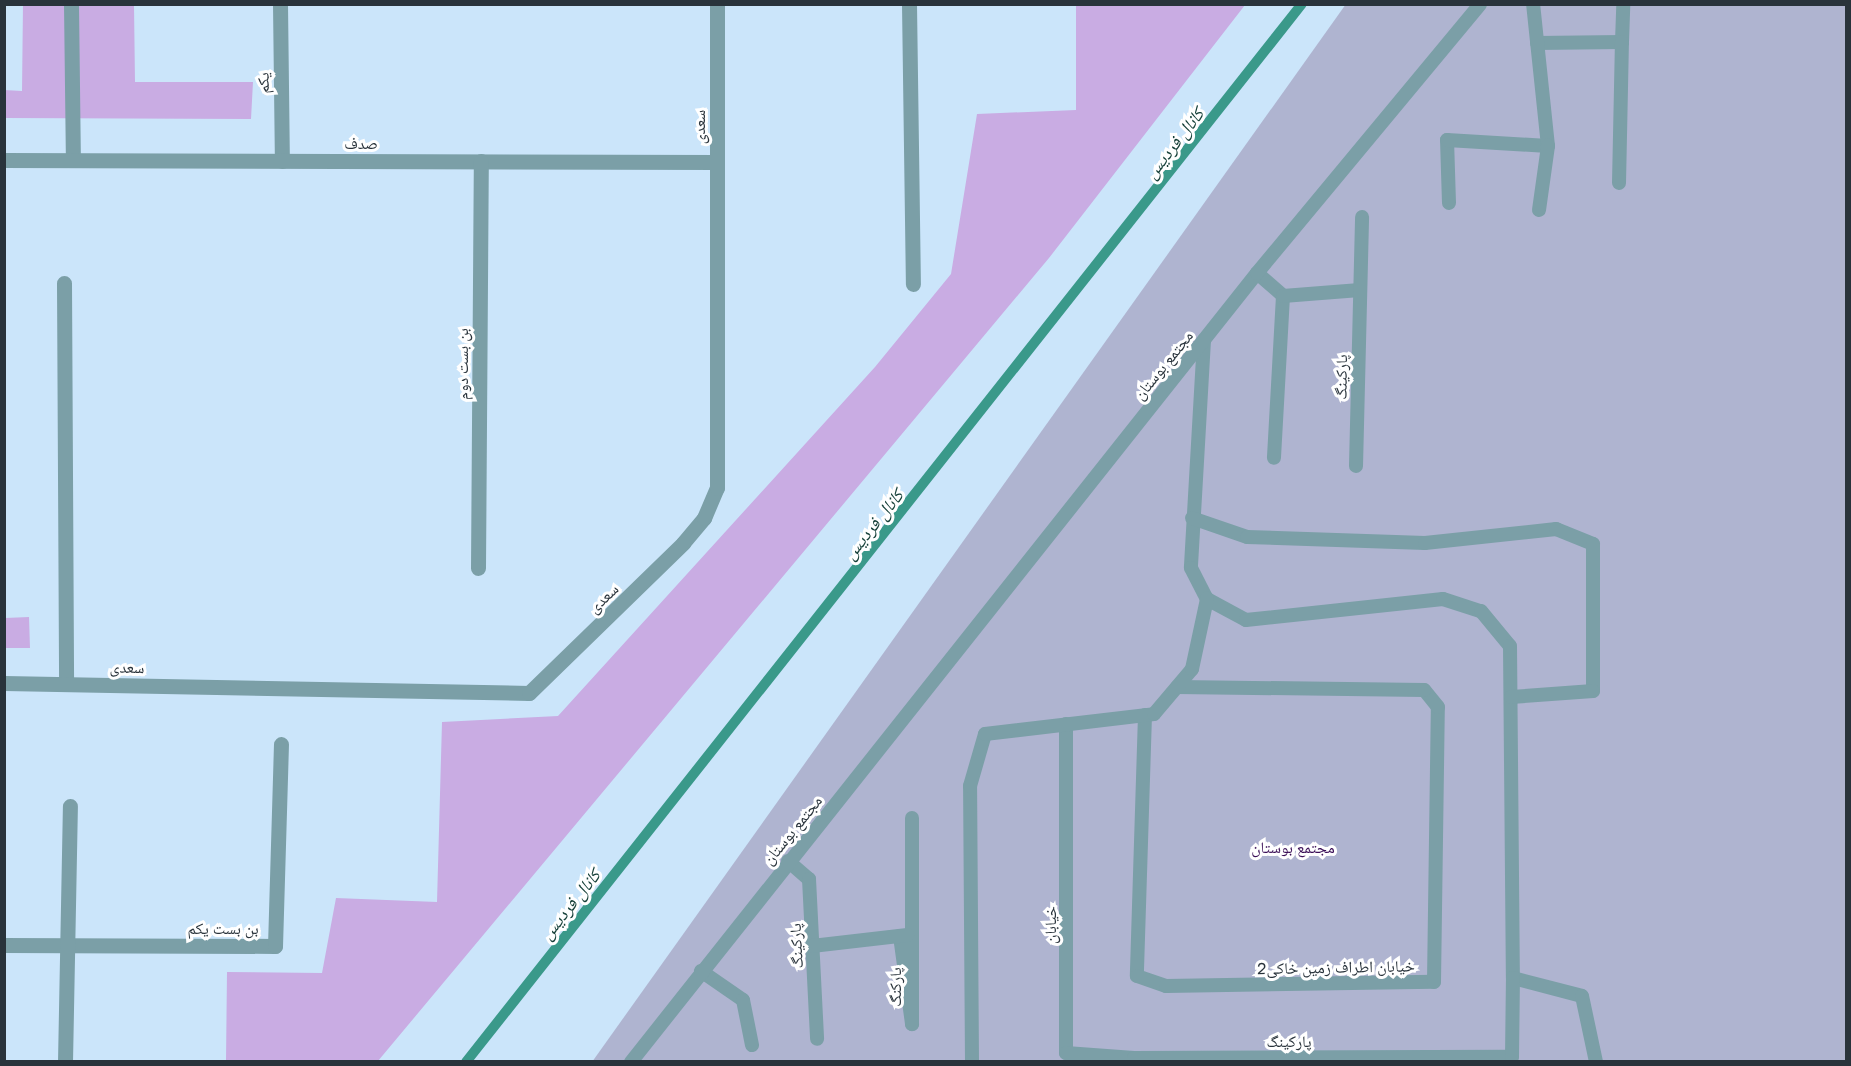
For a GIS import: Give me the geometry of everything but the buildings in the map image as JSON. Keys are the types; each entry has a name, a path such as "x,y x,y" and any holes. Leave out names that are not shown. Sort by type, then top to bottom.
{"street":[{"path":"71,4 73,160"},
{"name":"یکم","path":"280,4 282,161"},
{"name":"سعدی","path":"4,683 529,693 683,543 704,518 717,488 717,4"},
{"path":"909,4 913,284"},
{"name":"صدف","path":"4,160 717,162"},
{"name":"بن بست دوم","path":"478,568 481,161"},
{"path":"64,283 66,684"},
{"name":"بن بست یکم","path":"4,945 275,946 281,744"},
{"path":"65,1062 70,806"}],"lane":[{"name":"مجتمع بوستان","path":"631,1062 788,861 1257,273 1480,4"},
{"path":"1533,4 1548,146 1539,210"},
{"path":"1619,183 1623,4"},
{"path":"1537,42 1622,42"},
{"path":"1449,203 1447,140 1548,146"},
{"name":"پارکینگ","path":"1356,466 1362,217"},
{"path":"1257,273 1283,296 1360,290"},
{"path":"1274,458 1283,296"},
{"path":"1204,340 1192,518 1191,568 1207,599 1246,620 1443,598 1481,611 1510,646 1513,978 1582,996 1596,1062"},
{"path":"1192,518 1247,537 1425,543 1556,529 1593,544 1593,691 1511,697"},
{"path":"972,1062 973,776 985,734 1154,714 1192,669 1207,599"},
{"name":"خیابان اطراف زمین خاکی2","path":"1145,715 1137,976 1166,986 1434,982 1438,707 1424,690 1177,687"},
{"name":"خیابان","path":"1066,724 1066,1053 1134,1060"},
{"name":"پارکنگ","path":"906,935 912,1024 906,935 912,818"},
{"name":"پارکینگ","path":"788,861 809,879 817,1039"},
{"path":"812,946 906,935"},
{"path":"701,971 743,1000 752,1045"},
{"name":"پارکینگ","path":"1134,1060 1444,1060 1512,1057 1513,978"}],"shaded area":[{"path":"23,4 134,5 135,82 253,82 251,119 5,118 4,90 22,91"},
{"path":"1076,5 1245,5 1049,258 378,1061 226,1061 227,972 322,973 336,898 437,902 442,722 558,716 875,367 951,274 977,114 1076,110"},
{"path":"29,617 30,648 5,648 5,618"}],"waterway":[{"name":"کانال فردیس","path":"466,1062 1302,4"}]}
